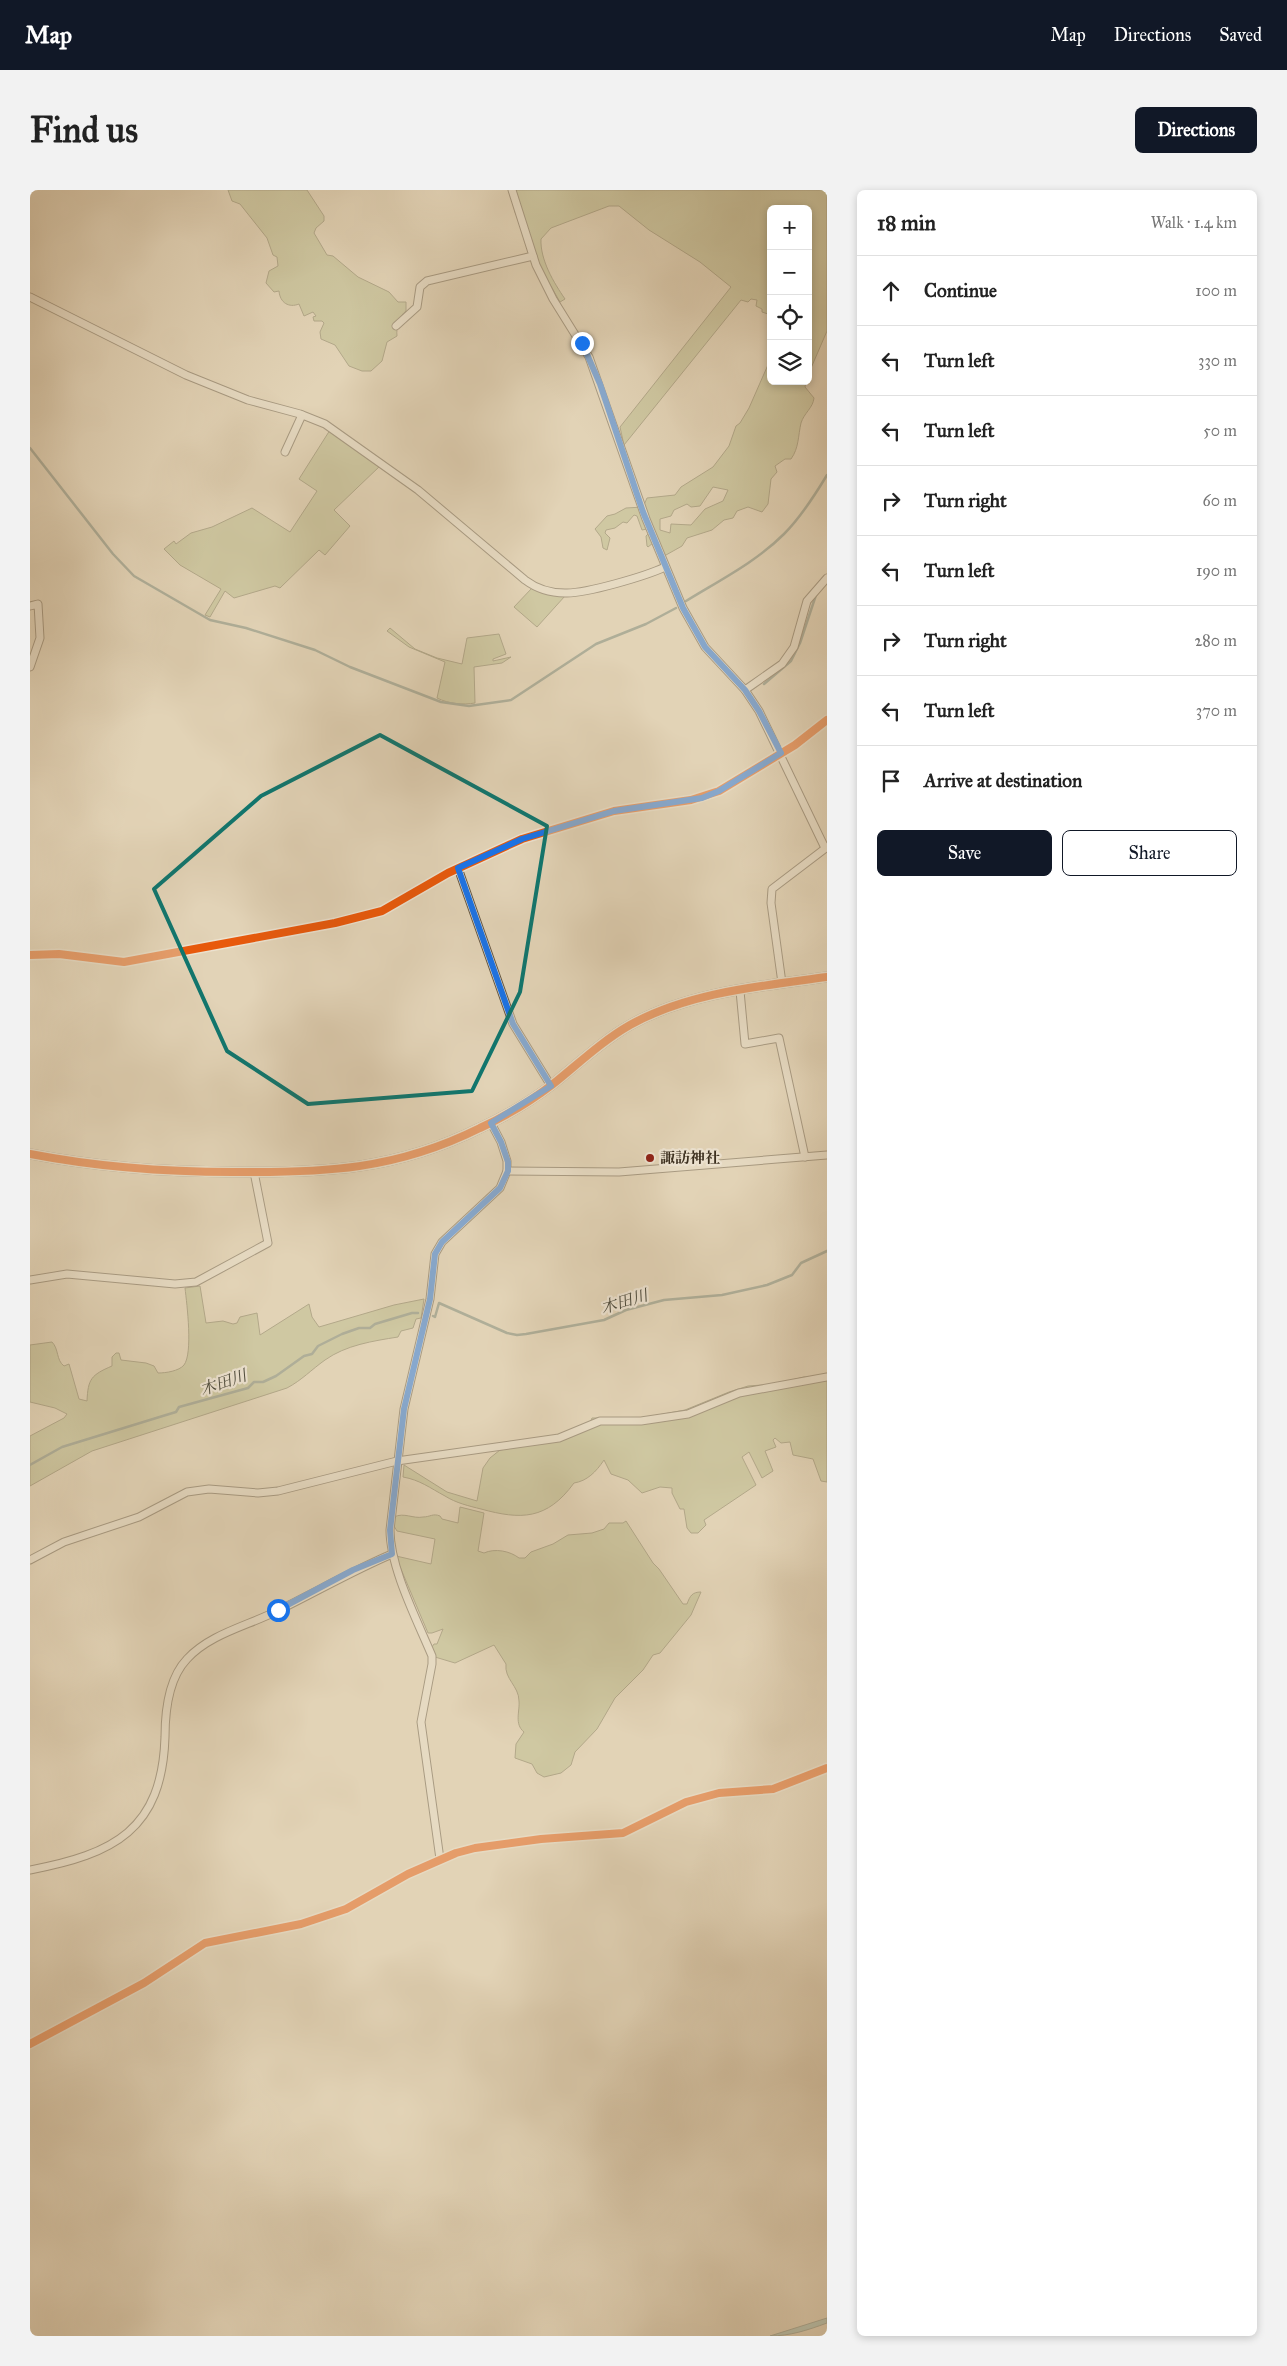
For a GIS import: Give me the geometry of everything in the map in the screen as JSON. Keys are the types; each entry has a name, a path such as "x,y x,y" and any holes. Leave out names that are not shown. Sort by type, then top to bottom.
{"street":[{"path":"512,190 533,256 553,300 589,357 643,512 665,567 697,636 745,690 759,711 826,847 779,882 771,894 782,983"},
{"path":"396,326 417,307 418,292 422,284 427,281 533,256"},
{"path":"30,297 192,378 248,400 302,415 325,424 403,478 538,588 564,593 578,592 649,574 665,567"},
{"path":"285,452 302,415"},
{"path":"745,690 782,664 794,647 807,601 827,578"},
{"path":"30,606 38,604 40,638 30,667"},
{"path":"30,955 59,954 124,962 335,923 389,909 458,868 522,839 614,811 702,798 719,791 781,753 827,720"},
{"path":"458,868 513,1024 551,1086"},
{"path":"30,1154 72,1162 134,1169 254,1172 332,1171 383,1163 426,1151 491,1123 551,1086 604,1043 649,1015 687,1002 782,983 827,977"},
{"path":"740,991 745,1044 779,1038 805,1157"},
{"path":"440,1859 421,1722 432,1656 392,1554 390,1530 404,1409 430,1299 435,1254 442,1242 500,1188 508,1171 508,1162 501,1142 491,1123"},
{"path":"508,1171 619,1172 827,1155"},
{"path":"30,1280 67,1274 175,1284 196,1282 213,1274 268,1243 254,1172"},
{"path":"30,1560 64,1542 140,1517 187,1492 209,1489 258,1493 278,1491 397,1462 559,1438 600,1421 641,1422 688,1414 738,1393 827,1377"},
{"path":"30,1870 65,1864 87,1855 130,1832 146,1815 160,1782 164,1765 165,1714 169,1695 186,1660 195,1652 215,1638 278,1610 353,1570 392,1554"},
{"path":"30,2044 144,1983 205,1943 301,1924 346,1909 408,1874 440,1859 475,1848 623,1833 686,1802 720,1793 773,1789 827,1768"}],"highlighted area":[{"path":"380,735 547,826 520,992 472,1091 308,1104 227,1051 154,889 261,796"}],"green space":[{"path":"228,190 307,190 324,216 324,221 316,228 314,233 327,255 333,256 358,277 389,292 398,302 406,302 406,311 398,322 397,336 387,342 382,361 371,371 362,371 349,366 335,345 321,339 320,332 324,323 322,321 314,321 313,317 316,316 313,312 304,316 299,304 286,304 281,299 279,291 274,292 266,283 269,271 278,266 277,257 273,255 267,238 240,204 232,201"},
{"path":"514,190 827,190 827,331 812,366 812,205 767,205 767,314 756,306 757,300 751,299 748,302 741,300 624,445 620,427 731,287 700,262 649,230 619,206 609,206 551,228 541,239 545,263 552,279 565,299 560,302 541,269 513,204"},
{"path":"767,367 767,385 805,385 814,398 801,423 794,455 791,459 785,459 775,466 777,472 771,479 768,504 762,512 748,507 737,511 733,518 724,520 712,530 687,538 682,546 666,555 661,554 653,543 647,546 646,536 649,533 647,529 642,530 637,516 634,515 627,523 623,522 615,528 606,530 605,533 610,538 607,550 603,548 601,537 595,529 607,516 626,508 643,507 647,498 675,495 681,487 713,467 729,446 736,426 749,408","holes":["713,487 728,490 723,501 705,509 691,525 671,524 670,533 660,530 660,519 671,516 674,510 687,504 691,507 700,506"]},
{"path":"330,430 380,466 334,510 350,526 325,555 319,550 280,588 275,586 234,598 225,591 210,617 205,615 221,589 180,565 164,549 174,541 176,544 191,533 212,527 252,508 290,532 317,491 299,479"},
{"path":"532,588 565,596 537,627 514,607"},
{"path":"390,628 415,649 437,658 462,664 467,638 499,634 506,654 493,659 493,661 511,657 502,663 474,667 475,703 446,702 437,698 445,662 409,647 387,631"},
{"path":"200,1286 206,1323 223,1321 233,1324 237,1323 240,1317 257,1313 260,1335 309,1304 312,1317 319,1327 394,1305 424,1299 421,1318 416,1319 413,1328 401,1331 398,1337 369,1342 333,1355 287,1388 92,1451 30,1486 30,1436 64,1418 67,1414 55,1408 30,1402 30,1345 52,1342 61,1364 64,1366 69,1364 79,1399 87,1401 88,1388 92,1379 99,1372 112,1366 112,1357 116,1353 119,1353 121,1360 146,1363 154,1366 158,1373 176,1370 184,1365 187,1359 189,1340 185,1288"},
{"path":"804,1377 827,1380 827,1482 821,1481 813,1459 793,1455 790,1442 781,1443 775,1438 773,1440 776,1447 765,1451 773,1471 762,1478 749,1452 742,1457 756,1485 704,1520 706,1525 698,1533 691,1533 687,1528 684,1509 680,1509 672,1493 672,1488 660,1487 642,1493 628,1480 611,1474 604,1460 591,1475 574,1483 554,1504 532,1514 521,1515 495,1513 463,1504 420,1482 403,1477 404,1465 447,1492 477,1501 483,1468 490,1458 500,1450 566,1439 588,1428 592,1418 642,1418 685,1410 748,1386 776,1384"},
{"path":"460,1507 484,1513 478,1551 484,1553 502,1551 519,1558 525,1558 531,1552 553,1544 568,1535 592,1533 604,1529 609,1523 623,1523 626,1521 653,1563 683,1604 687,1604 693,1594 701,1592 691,1615 660,1653 653,1655 643,1670 615,1698 597,1729 575,1752 571,1765 561,1773 544,1777 537,1773 532,1764 515,1758 516,1744 524,1732 518,1721 518,1696 507,1674 506,1664 494,1645 455,1663 435,1657 432,1647 434,1644 437,1644 443,1629 428,1633 398,1562 396,1556 431,1564 435,1539 397,1531 394,1526 394,1517 401,1515 425,1517 435,1515 458,1523"}],"water":[{"path":"827,2318 827,2323 813,2328 792,2334 770,2336"}],"waterway":[{"path":"30,448 113,554 134,576 210,620 246,628 315,650 350,667 441,702 469,706 511,700 596,644 646,624 676,608"},
{"path":"686,601 737,570 773,544 802,513 827,475"},
{"path":"764,684 791,661 800,643 816,595"},
{"name":"木田川","path":"433,1316 435,1317 439,1303 507,1333 526,1334 604,1320 626,1310 664,1300 722,1295 767,1285 792,1275 801,1263 827,1251"},
{"name":"木田川","path":"30,1465 62,1447 176,1412 179,1407 248,1388 254,1382 263,1382 276,1376 304,1356 312,1354 318,1346 342,1334 359,1328 370,1328 375,1324 418,1313"}],"cycle path":[{"path":"30,955 59,954 124,962 335,923 382,911 448,873 522,839 614,811 691,800 719,791 795,745 827,720"},
{"path":"30,1154 105,1165 207,1172 329,1170 389,1161 449,1142 509,1113 545,1090 610,1038 630,1025 653,1014 677,1005 726,992 827,977"},
{"path":"30,2044 144,1983 205,1943 301,1924 346,1909 408,1874 456,1853 475,1848 541,1839 623,1833 686,1802 719,1793 773,1789 827,1768"}],"place":[{"name":"諏訪神社","path":"650,1158"}],"route":[{"path":"278,1610 353,1570 392,1554 390,1530 404,1409 430,1299 435,1254 442,1242 500,1188 508,1171 508,1162 501,1142 491,1123 551,1086 513,1024 458,868 494,850 522,839 614,811 702,798 719,791 781,753 759,711 745,690 705,647 697,636 683,608 643,512 600,384 582,343"}]}
